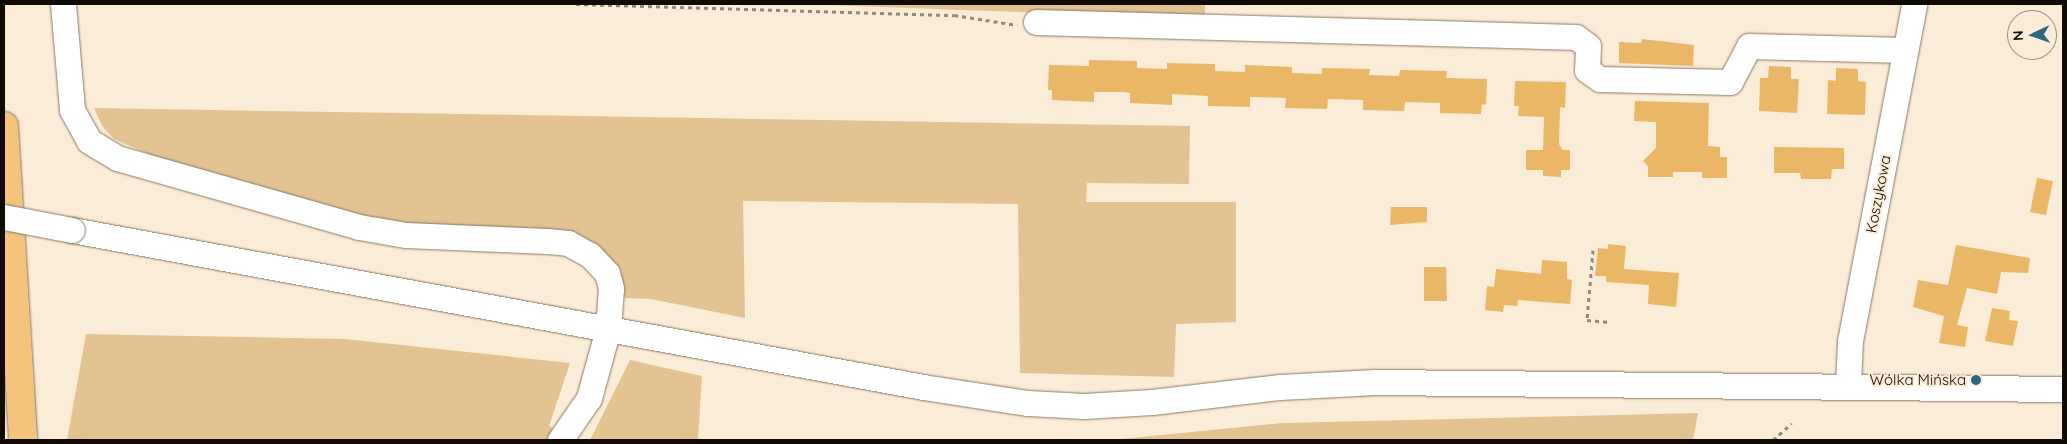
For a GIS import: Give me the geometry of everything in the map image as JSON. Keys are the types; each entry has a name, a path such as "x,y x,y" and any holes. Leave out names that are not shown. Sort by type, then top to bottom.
{"highway":[{"path":"4,126 23,440"}],"street":[{"path":"63,4 72,110 80,129 102,150 138,165 380,231 568,243 590,255 607,274 612,302 608,328 589,398 560,440"},
{"name":"Koszykowa","path":"1848,385 1850,341 1914,4"},
{"path":"1036,22 1576,36 1588,46 1587,70 1600,79 1730,82 1749,46 1905,50"},
{"path":"4,217 923,387 1061,405 1152,402 1280,387 1375,382 1848,385 2063,389"}],"path":[{"path":"576,4 954,15 994,24 1036,22"},
{"path":"1593,250 1586,320 1609,322"},
{"path":"1773,440 1792,423"}],"shaded area":[{"path":"801,4 1205,4 1205,16 1020,12"},
{"path":"94,108 1190,126 1189,184 1087,183 1086,202 1236,202 1236,322 1176,324 1174,377 1020,373 1018,204 743,201 745,318 651,299 625,298 620,276 606,254 375,225 208,180 114,139 102,126"},
{"path":"86,334 345,339 570,363 549,426 576,440 67,440"},
{"path":"630,360 702,376 698,440 590,440"},
{"path":"1698,413 1693,440 1111,440 1282,423"}],"building":[{"path":"1642,39 1694,45 1693,66 1619,63 1619,42 1641,43"},
{"path":"1089,60 1137,61 1137,68 1167,69 1167,63 1215,64 1215,71 1245,72 1245,65 1292,67 1292,73 1322,74 1322,68 1370,69 1369,75 1399,76 1400,70 1447,71 1446,78 1487,79 1486,105 1482,104 1481,114 1440,113 1440,103 1405,102 1404,111 1363,110 1363,100 1328,99 1327,109 1285,108 1286,98 1250,97 1250,107 1208,106 1208,96 1172,94 1172,105 1130,103 1130,93 1123,92 1094,92 1094,102 1052,100 1052,90 1048,90 1049,65 1089,66"},
{"path":"1769,66 1791,67 1791,79 1799,79 1797,113 1759,111 1760,78 1768,78"},
{"path":"1836,68 1858,69 1858,81 1866,82 1865,115 1827,114 1828,80 1836,81"},
{"path":"1515,81 1566,82 1565,108 1560,107 1559,144 1563,150 1570,150 1570,170 1561,170 1561,177 1543,176 1543,170 1526,170 1526,150 1543,150 1544,117 1518,116 1519,106 1514,106"},
{"path":"1635,101 1709,103 1708,146 1720,147 1720,157 1727,157 1727,178 1702,178 1702,172 1673,172 1673,177 1648,177 1648,166 1643,161 1656,148 1656,122 1634,121"},
{"path":"1774,147 1844,148 1844,169 1832,169 1831,179 1801,179 1800,173 1774,173"},
{"path":"2037,178 2053,181 2046,215 2030,212"},
{"path":"1391,207 1427,207 1427,222 1390,225"},
{"path":"1608,244 1626,246 1624,269 1679,273 1676,307 1648,304 1649,285 1606,282 1606,276 1595,276 1598,248 1608,249"},
{"path":"1956,245 2030,258 2028,273 2001,272 1997,294 1967,288 1957,325 1968,327 1965,347 1939,343 1944,316 1913,307 1918,280 1948,285"},
{"path":"1542,260 1567,262 1567,279 1572,280 1570,304 1518,300 1517,306 1504,305 1503,312 1485,310 1487,286 1494,287 1496,269 1541,274"},
{"path":"1424,267 1446,267 1447,301 1424,301"},
{"path":"1992,308 2010,311 2009,320 2018,321 2013,346 1985,341"}],"place":[{"name":"Wólka Mińska","path":"1976,380"}]}
